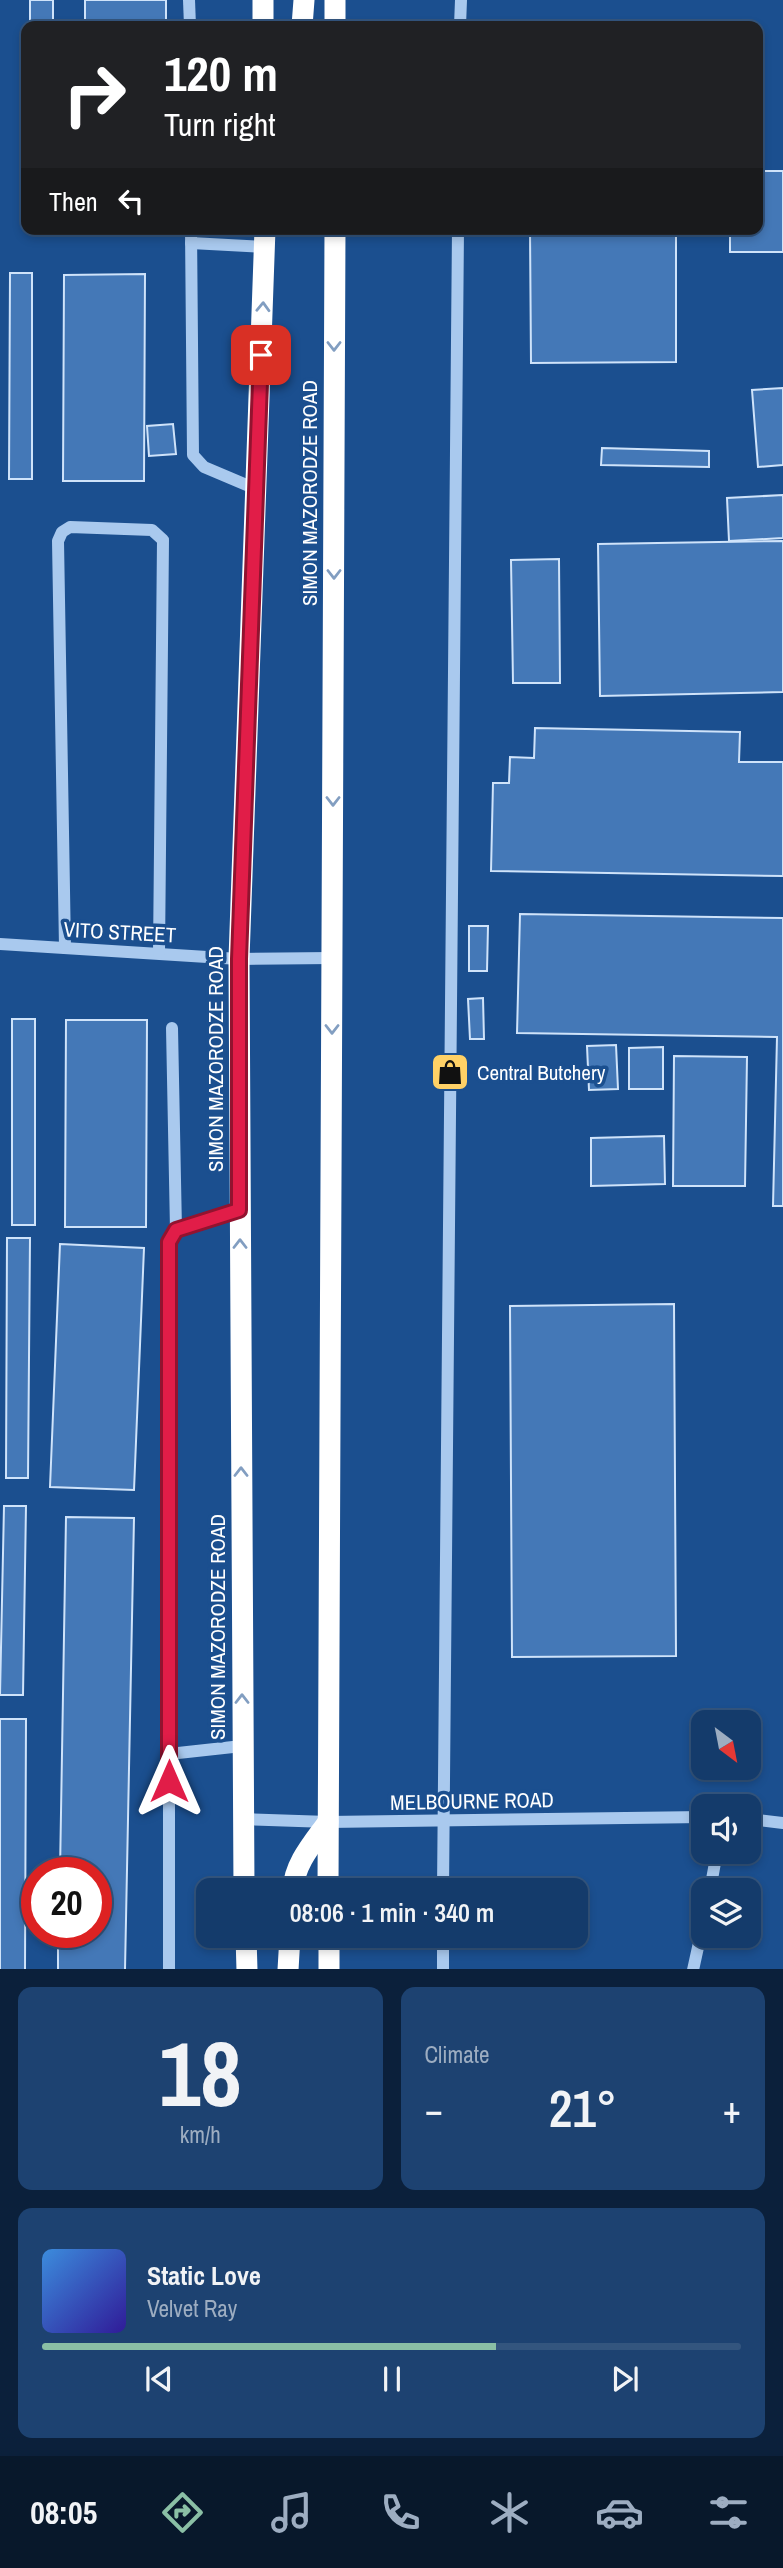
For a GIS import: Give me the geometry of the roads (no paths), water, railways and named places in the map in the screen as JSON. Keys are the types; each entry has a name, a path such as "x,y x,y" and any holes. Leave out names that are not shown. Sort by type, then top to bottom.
{"highway":[{"path":"262,0 263,21"},
{"path":"302,21 304,0"},
{"path":"335,0 335,21"},
{"name":"SIMON MAZORODZE ROAD","path":"243,1878 241,1819 239,959 268,235"},
{"name":"SIMON MAZORODZE ROAD","path":"328,1878 335,235"},
{"path":"293,1878 303,1857 328,1822"},
{"path":"246,1948 247,1969"},
{"path":"288,1969 289,1948"},
{"path":"328,1948 329,1969"}],"street":[{"path":"190,0 190,21"},
{"path":"460,21 461,0"},
{"path":"191,235 193,455 204,467 256,489"},
{"path":"191,243 268,235"},
{"path":"443,1878 458,235"},
{"path":"65,948 58,541 62,533 70,527 152,530 163,540 159,953"},
{"name":"VITO STREET","path":"0,944 239,959 332,958"},
{"path":"169,1969 169,1242 176,1230 172,1028"},
{"path":"176,1230 239,1210"},
{"path":"169,1754 242,1746"},
{"name":"MELBOURNE ROAD","path":"241,1819 328,1822 691,1817"},
{"path":"761,1820 783,1823"},
{"path":"443,1948 443,1969"},
{"path":"693,1969 698,1948"}],"place":[{"name":"Central Butchery","path":"450,1072"}]}
